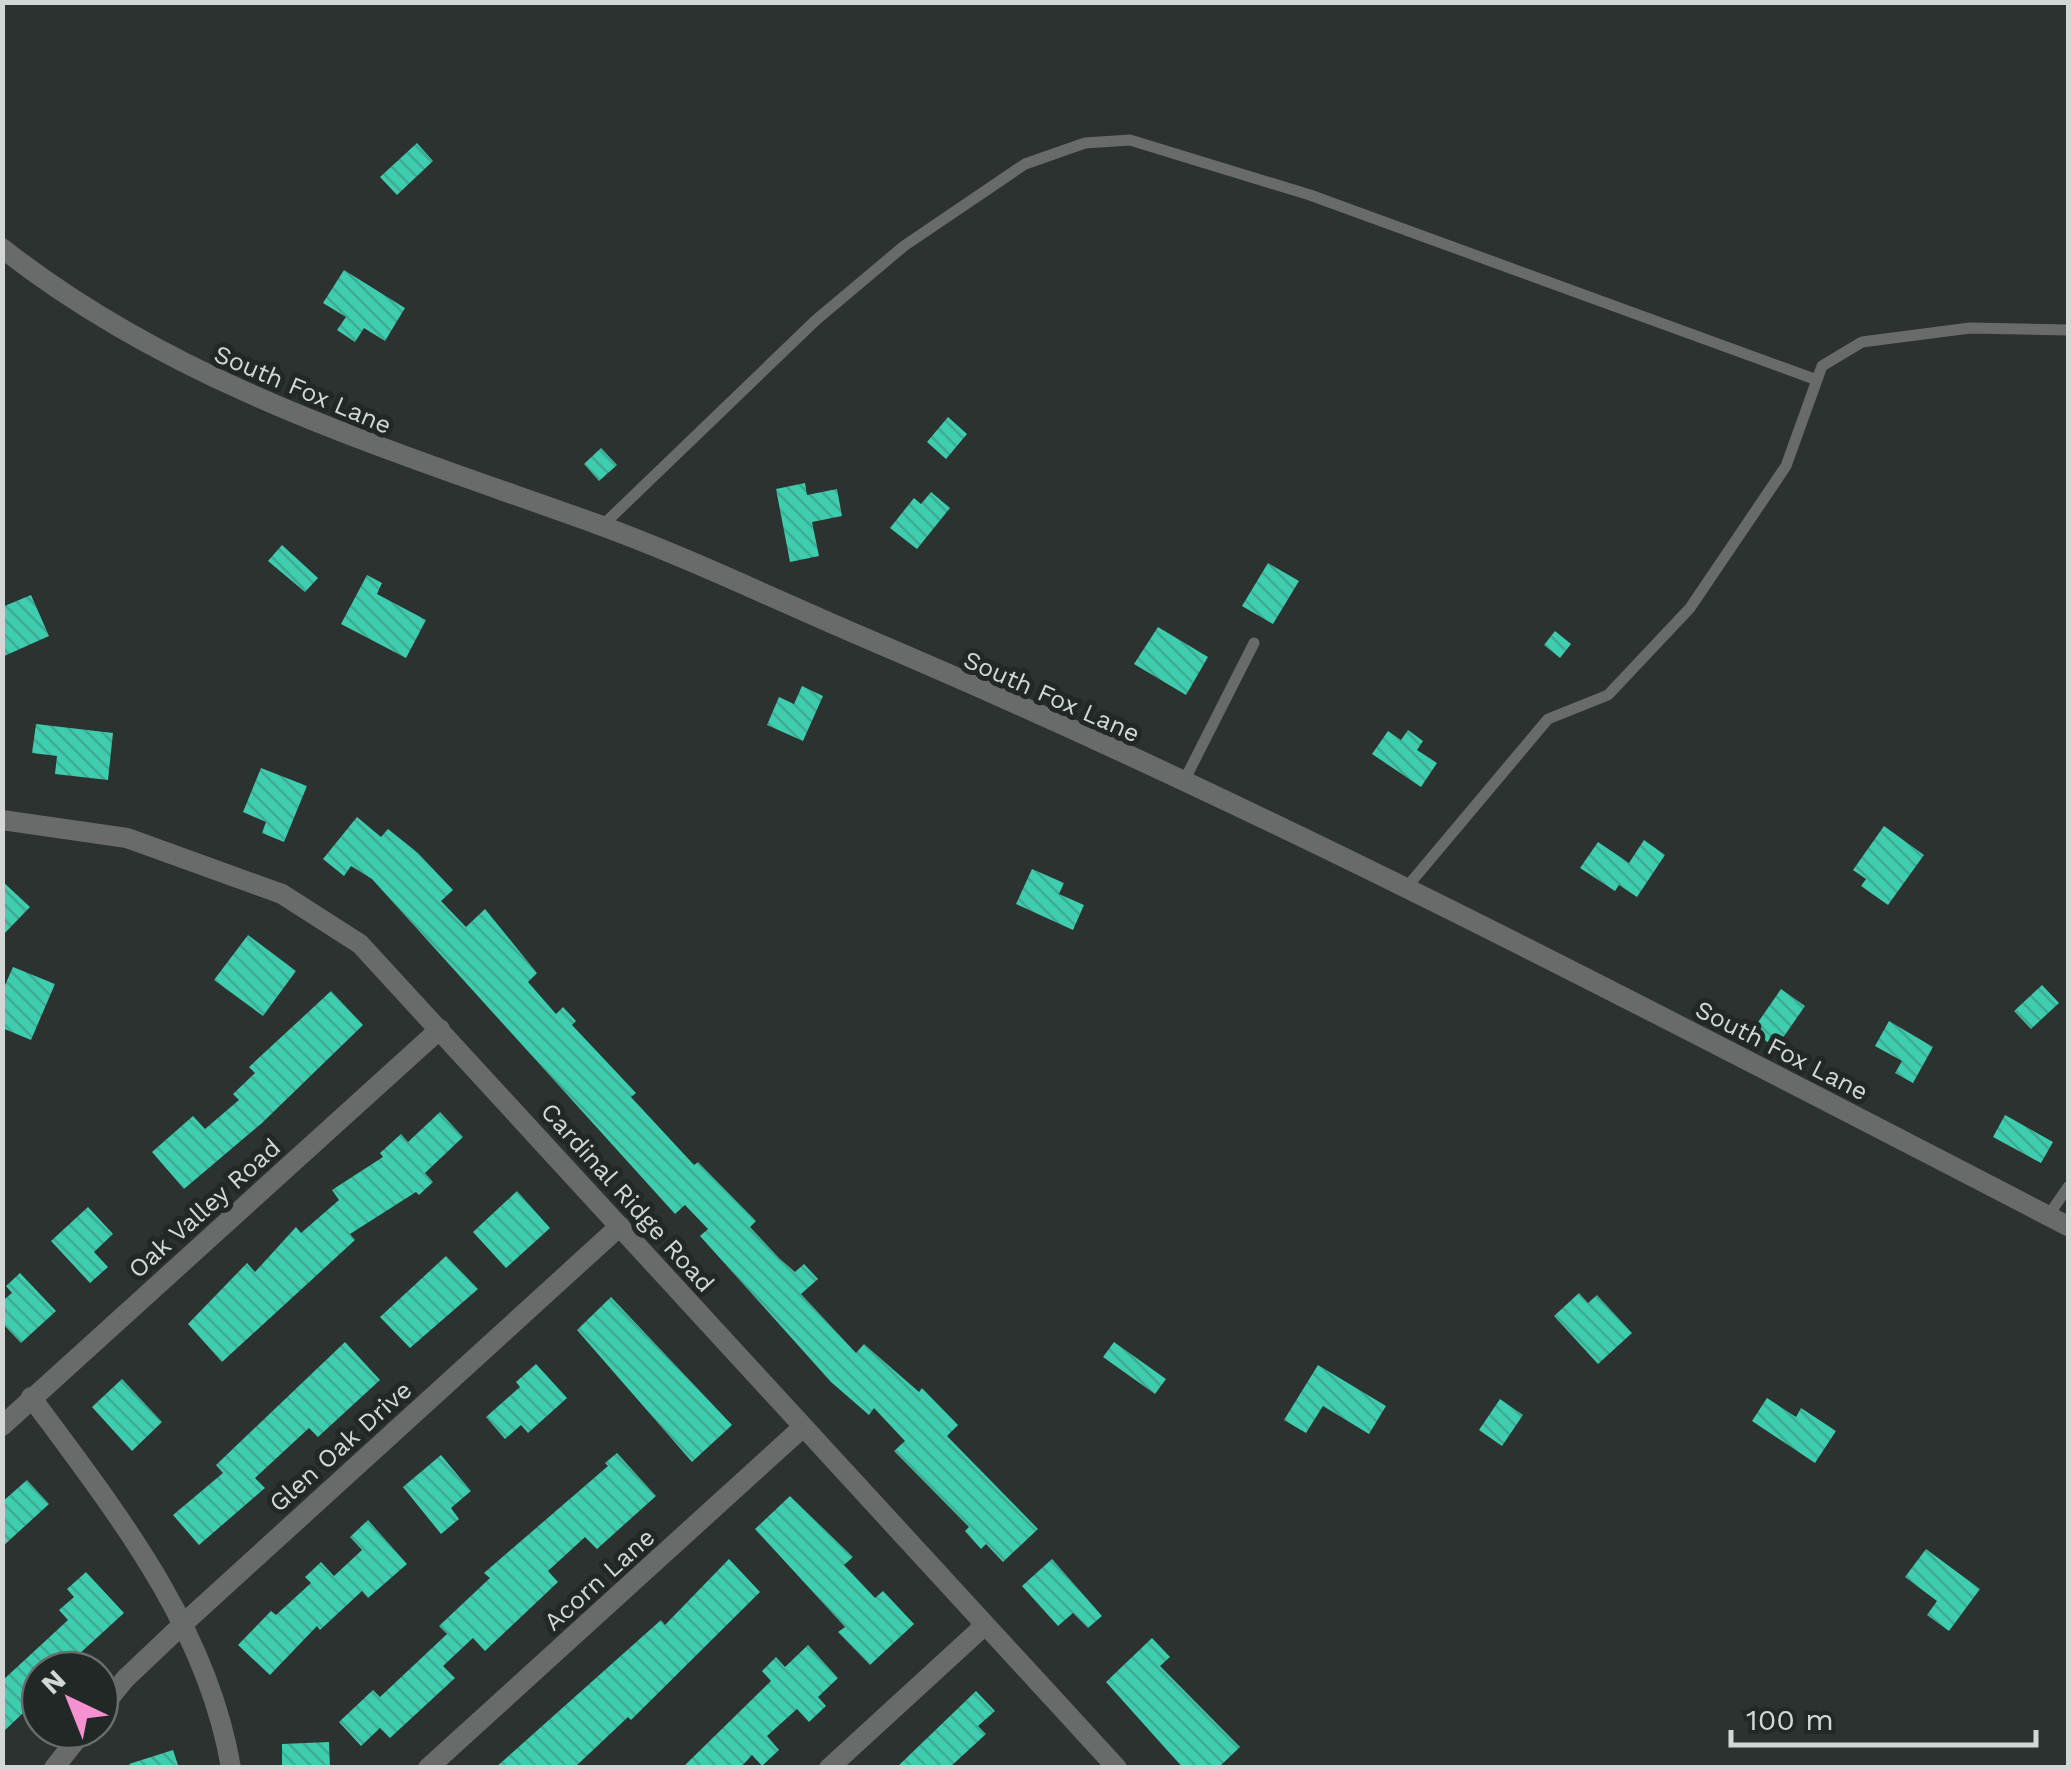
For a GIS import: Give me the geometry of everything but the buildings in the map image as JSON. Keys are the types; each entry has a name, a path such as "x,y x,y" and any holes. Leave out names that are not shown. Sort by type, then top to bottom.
{"street":[{"name":"South Fox Lane","path":"2,248 133,339 198,372 401,457 602,526 870,640 1406,888 2068,1226"},
{"name":"Cardinal Ridge Road","path":"2,820 127,838 282,894 360,944 1117,1768"},
{"name":"Oak Valley Road","path":"2,1426 440,1028"},
{"name":"Glen Oak Drive","path":"120,1684 620,1226"},
{"path":"31,1397 142,1546 183,1624 224,1724 231,1768"},
{"name":"Acorn Lane","path":"428,1768 803,1427"},
{"path":"829,1768 984,1626"}],"lane":[{"path":"602,526 816,320 904,246 1025,164 1085,143 1130,140 1292,190 1817,380"},
{"path":"1406,888 1548,719 1608,694 1690,608 1786,466 1822,366 1862,342 1970,328 2068,330"},
{"path":"1183,783 1254,643"},
{"path":"2048,1216 2068,1187"}]}
